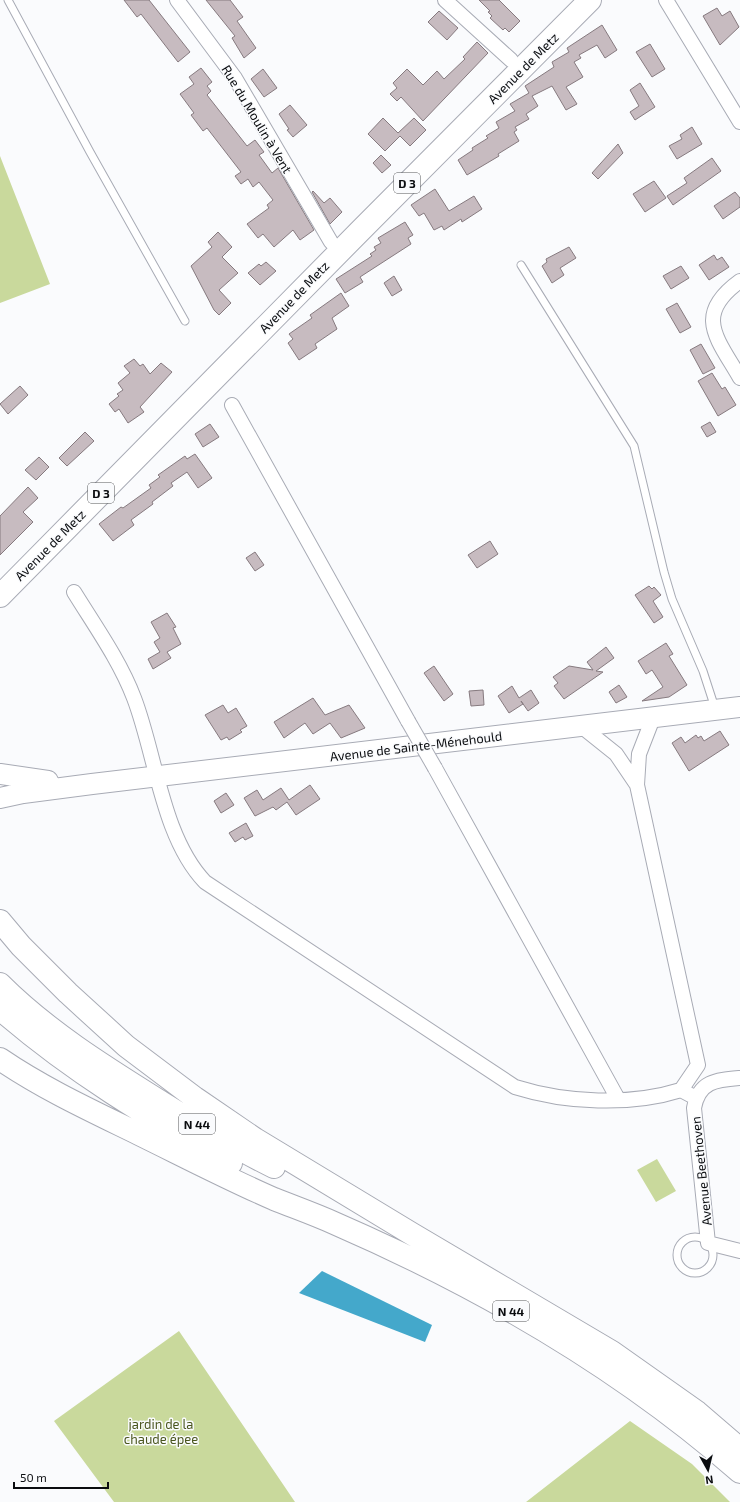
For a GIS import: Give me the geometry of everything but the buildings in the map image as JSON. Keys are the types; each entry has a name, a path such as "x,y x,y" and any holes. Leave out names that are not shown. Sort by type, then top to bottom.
{"main road":[{"name":"Avenue de Metz","path":"222,361 331,242 570,0"},
{"name":"Avenue de Metz","path":"0,574 200,383 590,0"},
{"name":"Avenue de Metz","path":"0,596 200,383"},
{"name":"Avenue de Sainte-Ménehould","path":"0,798 23,793 92,784 157,778 740,707"},
{"name":"Avenue de Sainte-Ménehould","path":"0,774 36,780 92,784"},
{"path":"0,921 21,946 68,993 126,1046 195,1098 255,1139 412,1234"},
{"name":"N 44","path":"0,984 37,1016 114,1073 189,1119 271,1166 412,1234 612,1352 697,1412 740,1449"},
{"name":"N 44","path":"0,1009 100,1085 177,1133 283,1191 334,1223 464,1285 541,1328 607,1369 682,1424 740,1472"},
{"path":"0,1059 38,1083 91,1111 273,1198 334,1223"}],"street":[{"name":"Rue du Moulin à Vent","path":"177,0 235,78 331,242"},
{"path":"446,0 511,60"},
{"path":"666,0 740,122"},
{"path":"740,281 718,300 713,316 715,333 740,378"},
{"path":"232,405 618,1099"},
{"path":"74,592 104,639 134,698 157,778 176,835 195,872 221,894 515,1086 540,1094 575,1099 618,1099 666,1095 681,1090 698,1065 637,785 640,754 653,718"},
{"path":"581,726 616,754 637,785"},
{"name":"Avenue Beethoven","path":"740,1078 711,1082 703,1087 696,1098 694,1108 708,1244 740,1251"},
{"path":"681,1090 696,1098"}],"lane":[{"path":"8,0 185,321"},
{"path":"521,265 634,446 664,572 672,599 703,671 715,710"},
{"path":"693,1237 700,1238 708,1244 712,1250 713,1256 709,1266 705,1270 700,1273 688,1272 679,1265 677,1254 682,1242 693,1237"}],"green space":[{"path":"0,156 50,284 0,303"},
{"path":"657,1159 676,1191 656,1202 637,1170"},
{"name":"jardin de la chaude épee","path":"179,1331 295,1502 114,1502 54,1421"},
{"path":"630,1421 692,1464 730,1502 526,1502"}],"water":[{"path":"322,1271 432,1325 425,1342 299,1293"}]}
